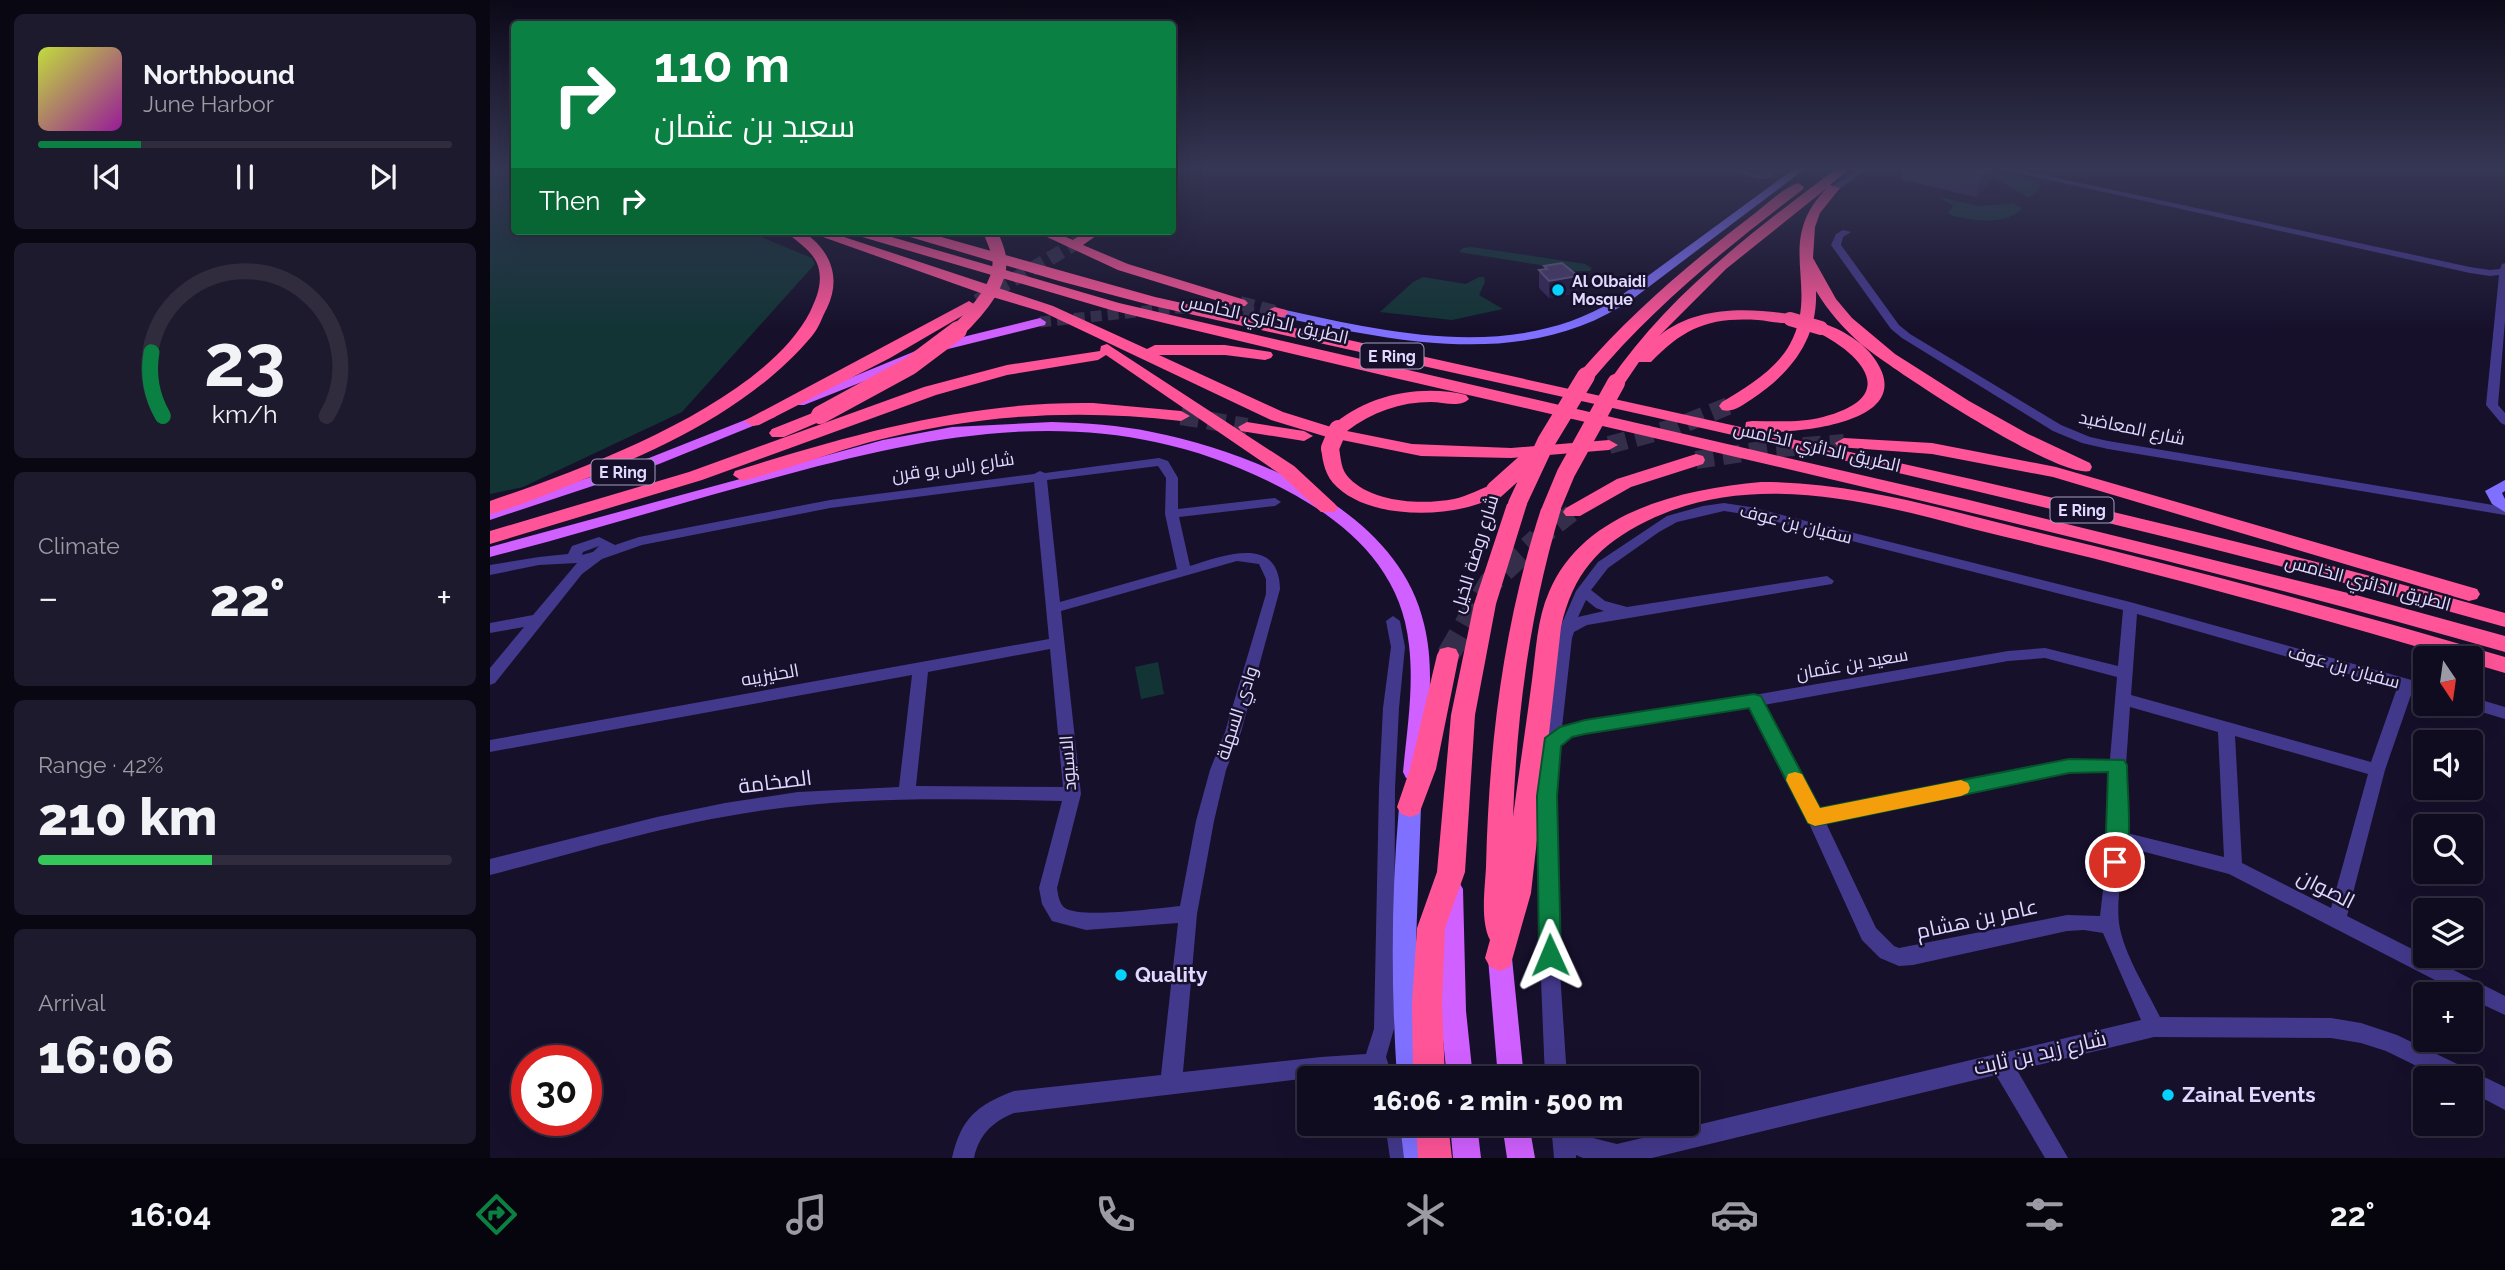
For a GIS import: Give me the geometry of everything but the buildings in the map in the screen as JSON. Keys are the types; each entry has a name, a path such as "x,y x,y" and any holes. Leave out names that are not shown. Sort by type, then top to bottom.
{"highway":[{"name":"شارع روضة الخيل","path":"1451,872 1463,715 1472,662 1485,604 1517,504 1546,442 1586,376 1622,333 1688,270 1744,222"},
{"path":"1500,958 1500,802 1511,687 1521,614 1532,566 1562,510 1566,473 1618,379 1648,337 1675,307 1776,222"},
{"path":"1728,406 1762,384 1796,349 1807,320 1811,222"},
{"path":"490,508 586,471 670,433 732,397 791,350 810,328 823,303 828,278 825,262 817,250 798,235"},
{"path":"825,235 1048,309 1263,411 1326,431 1420,451"},
{"name":"الطريق الدائري الخامس","path":"870,235 980,270 1116,307 2031,520 2356,602 2505,644"},
{"path":"918,235 1025,267"},
{"path":"963,235 1025,267"},
{"path":"600,504 820,415 911,367 943,344 973,316 991,291 998,267 997,242 993,235"},
{"path":"1051,235 1123,267 1240,303"},
{"path":"1078,242 1089,235"},
{"path":"1808,260 1824,293 1853,329 1890,358 1951,398 2033,445 2067,461 2220,517"},
{"name":"الطريق الدائري الخامس","path":"1025,267 1129,295 2116,517 2344,574 2505,620"},
{"path":"1019,301 1088,336 1287,470 1328,508"},
{"path":"753,421 884,355 969,306"},
{"path":"1618,379 1644,360 1671,334 1697,321 1732,315 1790,319 1821,328 1852,343 1872,363 1876,373 1877,384 1873,394 1853,412 1817,424 1777,426 1656,414"},
{"path":"1155,350 1237,351 1370,373 1416,377"},
{"path":"490,538 600,504 667,487 913,397 976,377 1032,364 1098,355"},
{"path":"1546,442 1495,490 1476,499 1435,507 1413,507 1383,502 1357,492 1335,472 1334,438 1370,408 1415,397 1447,397 1552,410"},
{"path":"678,498 832,447 942,419 1004,411 1063,408 1120,409 1181,416"},
{"path":"1247,427 1420,451 1511,453 1609,445"},
{"path":"1844,443 1901,444 1989,456 2050,469 2220,517 2505,605"},
{"path":"1562,510 1624,483 1696,460"},
{"path":"1500,958 1517,893 1545,664 1558,594 1577,565 1604,537 1636,517 1663,506 1715,494 1763,488 1832,492 1883,501 2205,580 2372,625 2505,665"},
{"path":"1410,807 1423,769 1448,656"},
{"path":"1429,1066 1427,1003 1431,928 1451,872"},
{"path":"1433,1136 1436,1158"}],"main road":[{"path":"753,421 935,348 1040,322"},
{"name":"E Ring","path":"490,515 654,461 753,421"},
{"path":"490,552 678,498 905,440 973,430 1038,427 1118,431 1191,444 1258,468 1328,508 1360,532 1380,552 1397,576 1409,604 1420,658 1410,807"},
{"name":"شارع روضة الخيل","path":"1451,872 1453,1011 1459,1066"},
{"path":"1500,958 1510,1066"},
{"path":"1465,1136 1467,1158"},
{"path":"1518,1136 1521,1158"}],"street":[{"path":"1277,313 1383,335 1429,340 1473,341 1542,333 1597,315 1623,301 1730,222"},
{"path":"2249,222 2470,270 2487,273 2504,268 2492,405 2505,421"},
{"name":"شارع المعاضيد","path":"1846,232 1839,236 1836,245 1898,330 2045,422 2074,436 2108,445 2465,503 2502,500"},
{"path":"2470,270 2504,283"},
{"name":"شارع راس بو قرن","path":"588,557 639,541 830,504 1158,462 1164,464 1171,478 1172,514 1185,572"},
{"name":"الاسيود","path":"1040,475 1072,794 1048,888 1051,904 1059,915 1086,922 1188,914"},
{"name":"شارع المعاضيد","path":"2465,503 2502,500"},
{"path":"1172,514 1275,502"},
{"name":"سفيان بن عوف","path":"1555,1066 1547,796 1566,630 1575,604 1603,565 1644,534 1688,513 1724,508 1750,511 2130,607 2413,687"},
{"path":"490,570 540,561 588,557"},
{"path":"490,679 588,557"},
{"name":"وادي السهلة","path":"1052,609 1237,557 1264,561 1269,568 1274,587 1205,821 1188,914 1171,1085"},
{"path":"1566,630 1592,618 1827,581"},
{"path":"1583,591 1601,605 1632,611"},
{"path":"2130,607 2118,765 2118,838 2109,910 2110,926 2117,948 2154,1027"},
{"path":"490,628 540,619"},
{"path":"1380,1066 1384,1029 1387,788 1391,708 1398,647 1393,621"},
{"name":"الحنيزيبه","path":"490,746 1056,643"},
{"path":"490,667 515,649"},
{"name":"سعيد بن عثمان","path":"1552,743 1566,732 1585,727 2027,654 2045,653 2125,673"},
{"path":"907,794 921,667"},
{"path":"2337,920 2377,770 2406,685"},
{"path":"2123,699 2377,770"},
{"name":"عامر بن هشام","path":"1754,701 1815,818 1869,934 1877,945 1899,957 1913,956 2067,923 2084,922 2110,926"},
{"path":"2483,707 2505,713"},
{"path":"1556,708 1567,720 1585,727"},
{"path":"2226,727 2233,867"},
{"path":"1815,818 2069,766 2118,765"},
{"name":"الصخامة","path":"490,867 660,825 757,805 810,799 907,794 1072,794"},
{"path":"1409,1066 1404,911 1410,807"},
{"name":"الصوان","path":"2118,838 2233,867 2505,1006"},
{"name":"شارع زيد بن ثابت","path":"1572,1136 1583,1147 1610,1156 2154,1027 2331,1028 2361,1033 2400,1046 2440,1066"},
{"path":"2000,1062 2057,1158"},
{"path":"963,1158 969,1134 980,1120 993,1110 1014,1102 1297,1070"},
{"path":"2483,1088 2505,1099"},
{"path":"1398,1136 1401,1158"},
{"path":"1415,1136 1418,1158"},
{"path":"1562,1136 1565,1158"}],"green space":[{"path":"490,222 511,222 511,235 757,235 812,258 815,264 682,412 523,487 490,494"},
{"path":"1472,247 1585,264 1592,268 1590,271 1577,271 1459,252 1463,248"},
{"path":"1423,277 1466,284 1484,277 1485,282 1479,295 1503,309 1452,320 1380,312 1413,282"},
{"path":"1158,662 1164,694 1141,699 1135,667"}],"tunnel":[{"path":"977,301 1078,242"},
{"path":"1240,303 1275,312"},
{"path":"1040,322 1175,308 1274,313"},
{"path":"1609,445 1676,427 1728,406"},
{"path":"1181,416 1247,427"},
{"path":"1696,460 1769,449 1844,443"},
{"path":"1536,541 1573,512"},
{"path":"1448,655 1490,583 1538,539"}],"slow traffic":[{"path":"1795,780 1815,818 1961,788"}],"place":[{"name":"Al Olbaidi Mosque","path":"1558,290"},
{"name":"Quality","path":"1121,975"},
{"name":"Zainal Events","path":"2168,1095"}],"route":[{"path":"1550,955 1547,796 1552,743 1566,732 1585,727 1754,701 1815,818 2069,766 2118,765 2118,838 2115,862"}]}
